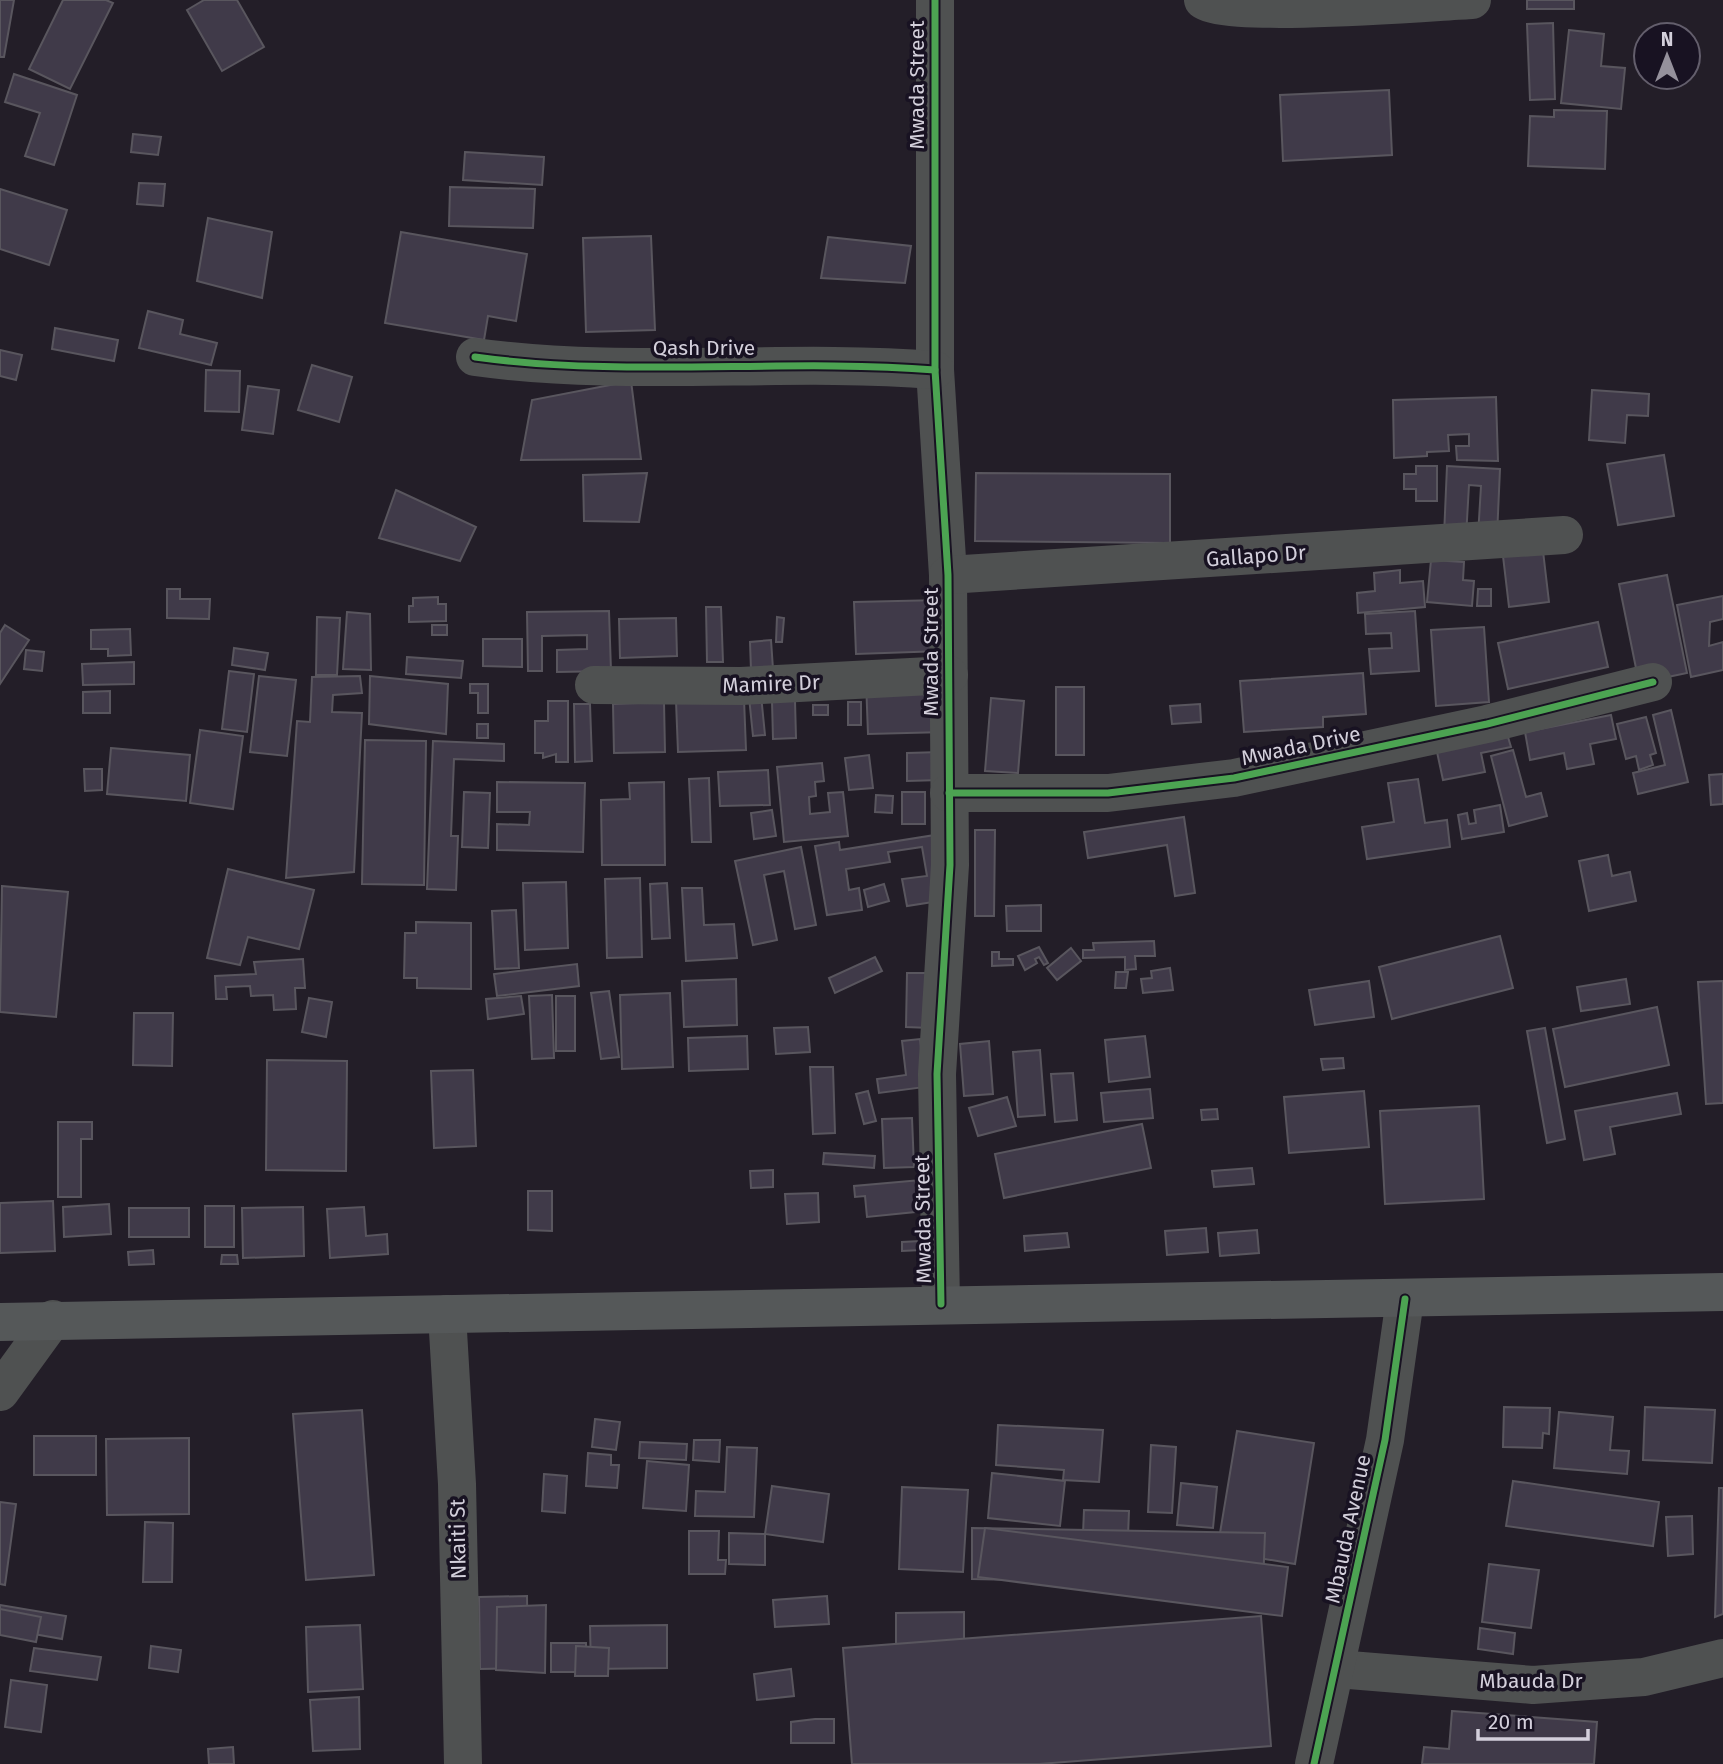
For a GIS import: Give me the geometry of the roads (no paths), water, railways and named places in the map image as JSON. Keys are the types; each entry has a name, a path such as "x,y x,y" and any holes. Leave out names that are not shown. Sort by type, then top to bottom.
{"highway":[{"path":"0,1322 1723,1292"}],"street":[{"name":"Mwada Street","path":"935,0 935,370 948,575 950,865 937,1074 941,1304"},
{"path":"1203,0 1209,4 1249,9 1472,0"},
{"name":"Qash Drive","path":"475,357 535,366 871,365 935,370"},
{"name":"Gallapo Dr","path":"948,575 1564,535"},
{"name":"Mamire Dr","path":"594,685 741,686 949,675"},
{"name":"Mwada Drive","path":"949,793 1108,793 1234,778 1487,724 1653,682"},
{"name":"Mbauda Avenue","path":"1314,1764 1385,1440 1405,1299"},
{"name":"Nkaiti St","path":"447,1314 457,1484 463,1764"},
{"path":"0,1392 53,1319"},
{"name":"Mbauda Dr","path":"1336,1669 1533,1685 1644,1677 1723,1658"}]}
